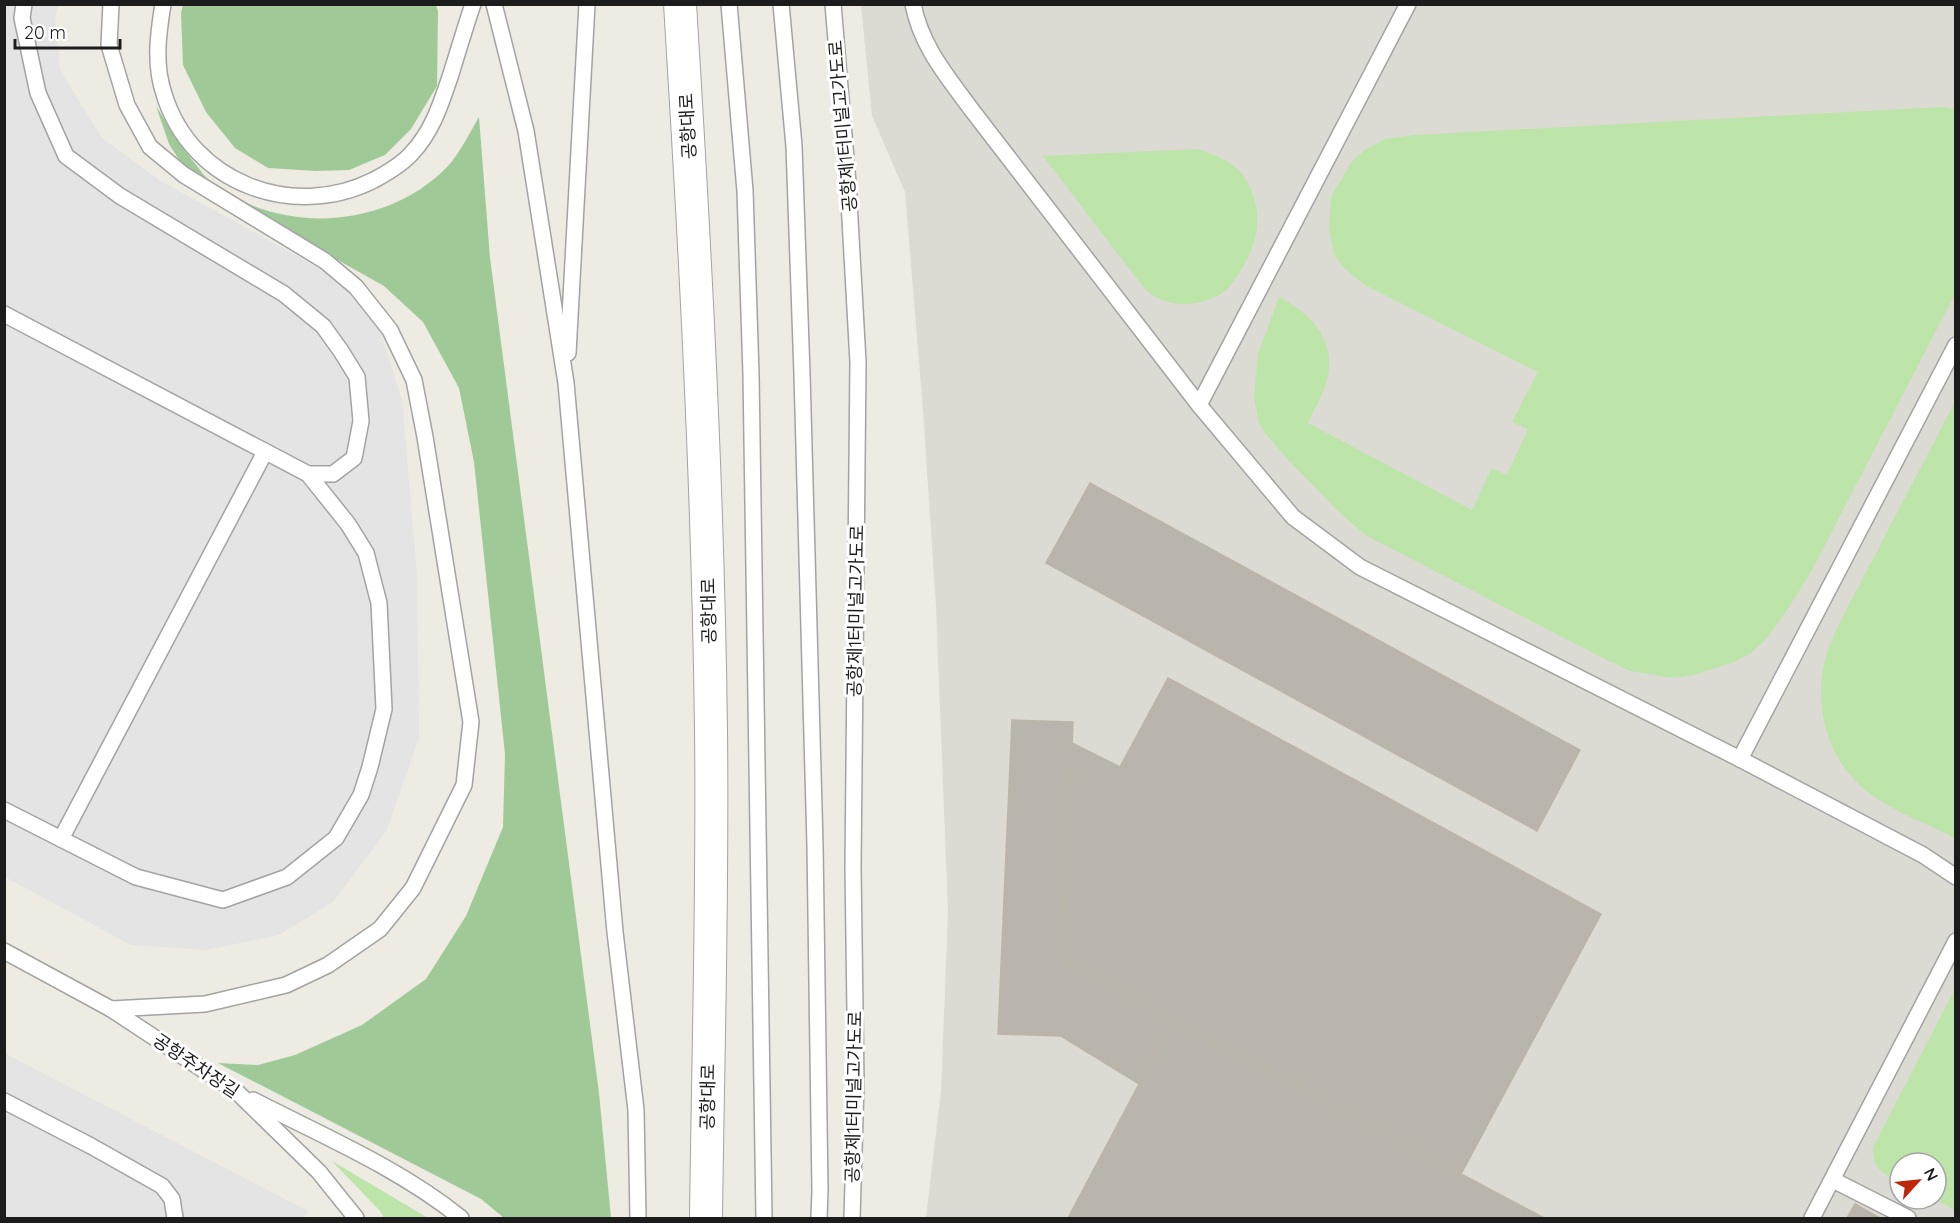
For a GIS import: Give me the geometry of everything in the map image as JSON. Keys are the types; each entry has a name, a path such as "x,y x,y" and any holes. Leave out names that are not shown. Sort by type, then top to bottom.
{"street":[{"name":"공항대로","path":"680,4 696,261 707,536 711,745 706,1218"}],"lane":[{"path":"24,4 22,18 38,93 66,156 120,196 284,294 324,326 357,377 361,421 354,458 333,474 308,474"},
{"path":"111,4 109,45 127,105 150,147 184,175 325,261 356,287 390,330 414,380 471,723 464,785 413,888 380,929 328,965 286,985 205,1004 111,1009"},
{"path":"163,4 158,37 158,74 165,97 188,141 201,156 214,166 253,187 272,194 312,197 330,195 364,185 398,166 412,154 433,125 473,4"},
{"path":"494,4 526,131 566,383 615,932 636,1110 638,1218"},
{"path":"566,383 587,4"},
{"path":"729,4 745,191 752,398 764,1218"},
{"path":"781,4 794,146 802,363 815,844 819,1218"},
{"name":"공항제1터미널고가도로","path":"833,4 848,183 858,362 853,868 856,1083 852,1218"},
{"path":"913,4 917,23 935,60 1199,405 1293,517 1360,567 1740,759 1923,855 1956,877"},
{"path":"1199,405 1408,4"},
{"path":"4,314 308,474 348,524 366,553 379,603 384,709 361,795 336,838 287,877 223,900 136,877 4,810"},
{"path":"1740,759 1956,345"},
{"path":"61,839 265,452"},
{"path":"1812,1218 1956,941"},
{"name":"공항주차장길","path":"4,951 111,1009 237,1092 319,1172 356,1218"},
{"path":"237,1092 376,1163 461,1218"},
{"path":"4,1101 162,1186 172,1199 175,1218"},
{"path":"1833,1180 1908,1218"}],"shaded area":[{"path":"4,5 58,5 55,21 60,70 102,138 161,181 303,259 351,290 379,328 402,400 417,575 419,738 387,830 333,902 279,935 206,950 131,945 5,877"},
{"path":"861,5 1955,5 1955,1218 926,1218 941,1091 948,912 936,606 905,192 872,116"},
{"path":"4,1053 308,1211 304,1218 5,1218"}],"green space":[{"path":"183,5 436,5 438,11 437,86 411,129 385,155 349,170 316,171 268,168 235,148 206,112 183,65 181,13"},
{"path":"156,106 175,137 209,180 236,198 266,210 298,217 330,218 363,214 394,203 422,188 447,167 479,117 490,258 599,1093 611,1218 504,1218 481,1199 218,1063 258,1065 295,1055 362,1025 426,979 466,916 503,827 505,754 474,462 459,388 423,322 384,286 190,177 169,144"},
{"path":"1941,107 1955,109 1955,294 1810,574 1768,637 1751,653 1734,662 1693,675 1673,678 1630,671 1599,656 1367,536 1342,515 1290,462 1259,423 1254,398 1258,354 1279,297 1303,312 1312,322 1326,343 1329,356 1326,384 1308,423 1472,510 1492,468 1507,475 1528,429 1512,422 1538,372 1365,285 1345,269 1334,255 1329,229 1331,197 1352,161 1365,150 1385,139 1414,135"},
{"path":"1198,149 1226,161 1238,169 1244,177 1255,201 1256,233 1245,263 1227,289 1205,301 1173,303 1153,295 1144,288 1043,156"},
{"path":"1955,402 1955,838 1889,806 1855,781 1834,751 1823,716 1821,698 1825,661 1842,618"},
{"path":"1955,989 1956,1210 1948,1206 1948,1151 1888,1151 1888,1176 1877,1166 1873,1147"},
{"path":"332,1161 428,1218 384,1218"}],"building":[{"path":"1090,483 1580,750 1537,831 1046,563"},
{"path":"1168,678 1601,914 1461,1174 1173,1020 1063,957 1072,743 1120,767"},
{"path":"1012,720 1073,722 1063,957 1173,1020 1139,1084 1061,1036 998,1034"},
{"path":"1173,1020 1461,1174 1544,1218 1068,1218"},
{"path":"1855,1204 1880,1218 1847,1218"}]}
